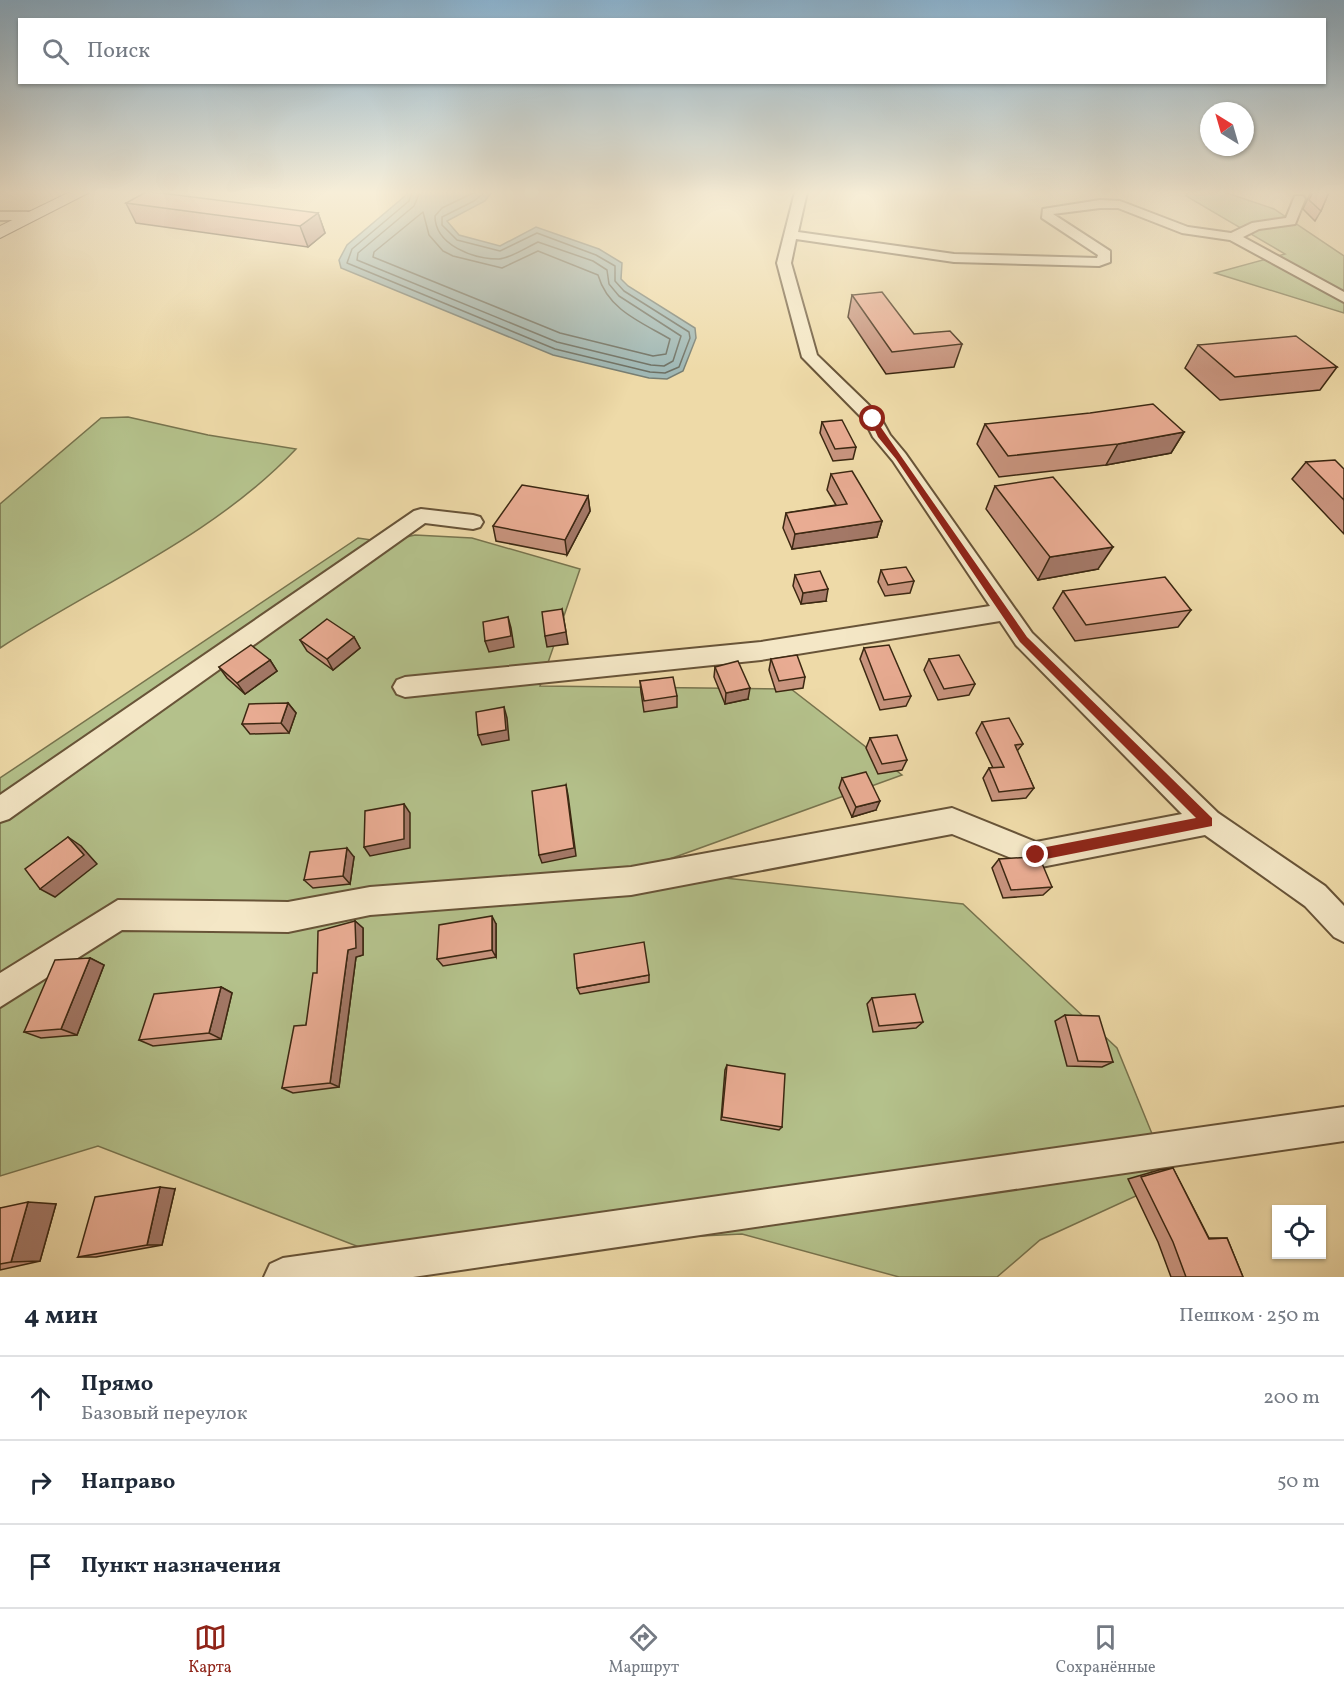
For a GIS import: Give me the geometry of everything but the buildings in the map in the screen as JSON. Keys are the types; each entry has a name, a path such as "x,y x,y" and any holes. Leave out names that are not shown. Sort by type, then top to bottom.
{"street":[{"path":"787,252 784,263 810,357 873,419 882,437 899,457 1024,639 1208,822 1315,896 1344,927"},
{"path":"909,252 954,258 1099,261 1105,259 1105,254 1101,252"},
{"path":"1260,252 1344,298"},
{"path":"0,810 422,516 473,522"},
{"path":"405,687 761,651 1007,612"},
{"path":"0,991 118,915 288,917 370,901 632,881 952,821 1036,855 1208,822"},
{"path":"283,1277 1344,1124"}],"green space":[{"path":"1281,252 1337,252 1344,256 1344,313 1215,273 1285,254"},
{"path":"128,417 208,435 296,449 264,480 229,508 192,533 0,648 0,504 101,418"},
{"path":"415,535 472,538 580,569 540,686 791,689 902,775 642,869 963,904 1117,1048 1155,1141 1149,1190 1040,1240 997,1277 899,1277 742,1234 372,1252 98,1146 0,1176 0,778 358,538 385,542"}],"water":[{"path":"343,252 603,252 622,263 621,279 628,286 695,328 696,338 683,371 667,379 649,378 553,355 341,268 339,260"}],"route":[{"path":"873,419 882,437 899,457 1024,639 1208,822 1036,855"}]}
